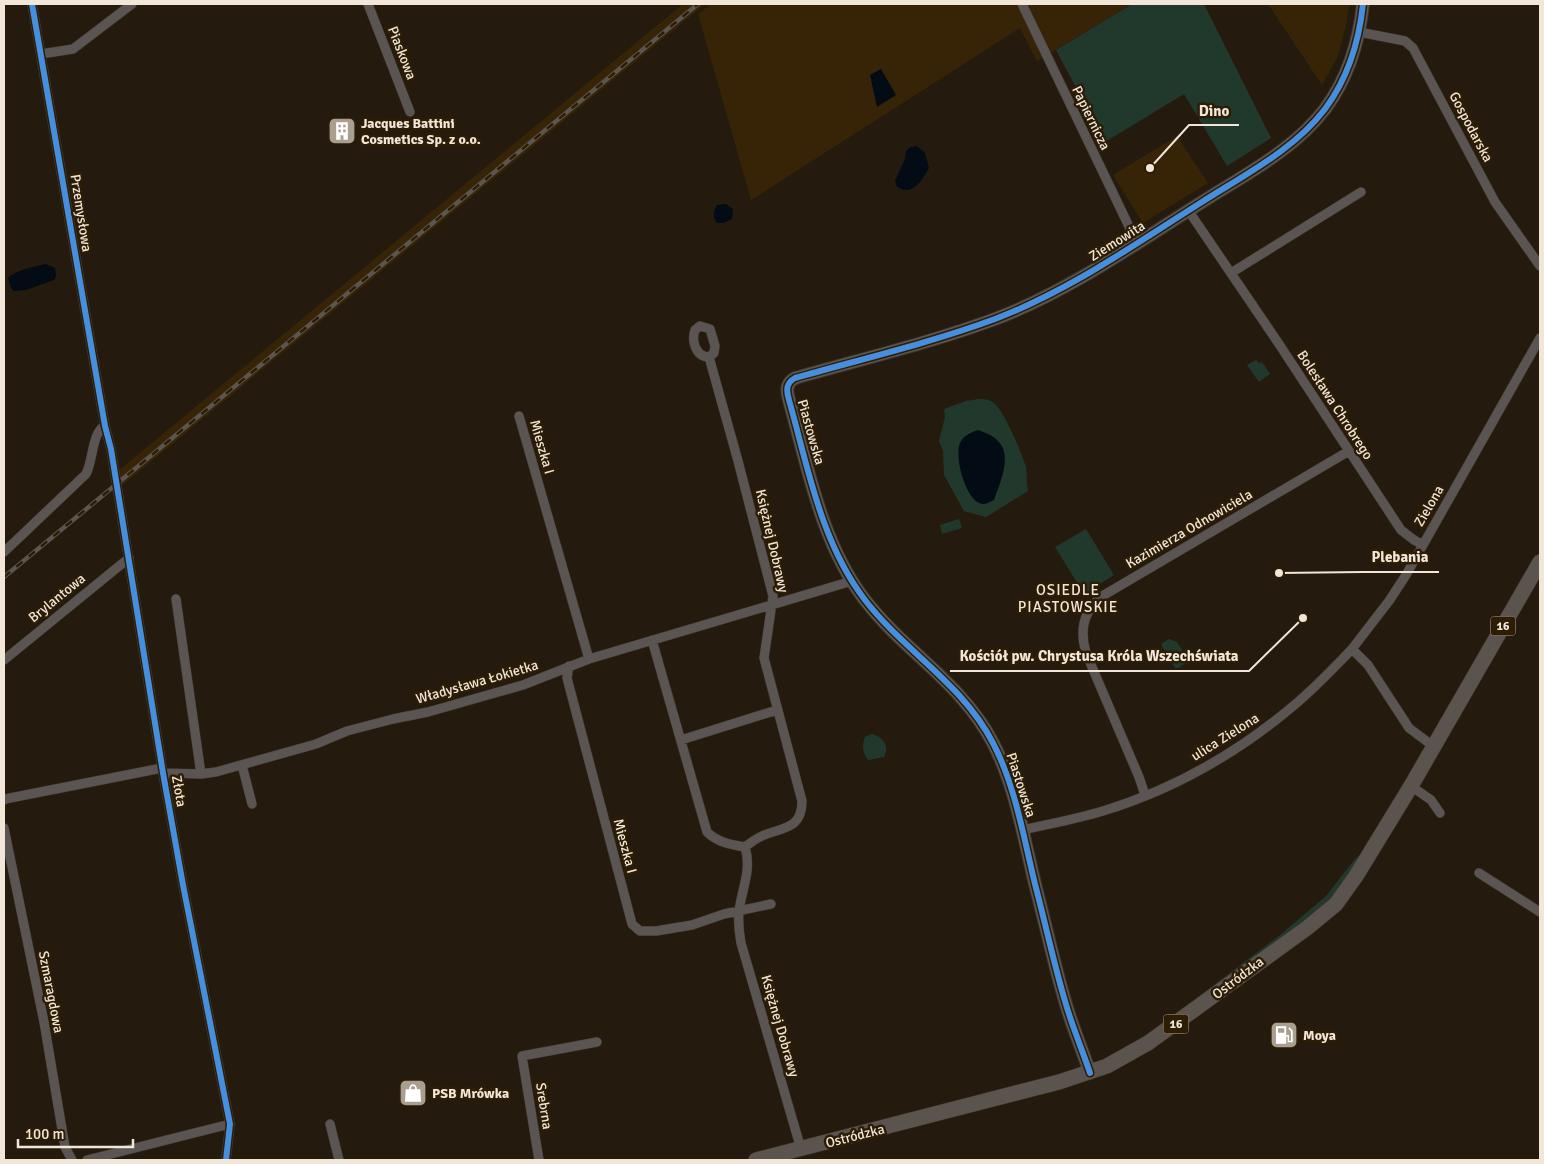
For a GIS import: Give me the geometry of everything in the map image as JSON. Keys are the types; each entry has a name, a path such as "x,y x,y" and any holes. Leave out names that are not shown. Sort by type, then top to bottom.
{"main road":[{"name":"Ostródzka","path":"756,1160 961,1109 1090,1073 1117,1062 1190,1014 1322,917 1343,896 1356,876 1411,786 1540,562"}],"street":[{"name":"Przemysłowa","path":"32,4 105,426"},
{"path":"41,54 72,49 132,4"},
{"name":"Piaskowa","path":"368,4 410,112"},
{"name":"Papiernicza","path":"1022,4 1137,243"},
{"name":"Ziemowita","path":"789,382 795,378 967,328 1027,305 1069,284 1137,243 1276,153 1311,124 1324,109 1343,80 1352,59 1359,32 1363,4"},
{"name":"Gospodarska","path":"1359,32 1404,41 1413,48 1495,202 1540,266"},
{"path":"1231,273 1361,192"},
{"name":"Bolesława Chrobrego","path":"1188,210 1403,534 1423,545"},
{"name":"Zielona","path":"1312,689 1352,649 1389,601 1406,575 1540,338"},
{"name":"Księżnej Dobrawy","path":"709,357 771,588 772,604 764,658 802,801 799,817 793,824 762,836 745,847 748,865 739,910 741,943 801,1149"},
{"name":"Piastowska","path":"789,382 787,394 815,493 840,561 852,581 881,618 969,704 994,744 1009,783 1022,830 1065,1001 1090,1073"},
{"name":"Mieszka I","path":"519,416 590,659"},
{"path":"4,552 86,474 96,439 100,430 105,426"},
{"name":"Złota","path":"105,426 111,449 162,770 230,1124 226,1160"},
{"name":"Kazimierza Odnowiciela","path":"1145,795 1086,653 1083,627 1084,619 1090,608 1104,594 1349,451"},
{"name":"Brylantowa","path":"4,660 129,558"},
{"name":"Władysława Łokietka","path":"162,770 201,774 242,765 316,744 347,731 428,712 523,686 590,659 852,581"},
{"path":"176,599 201,774"},
{"path":"652,640 707,832 712,837 726,844 745,847"},
{"path":"1352,649 1368,665 1409,728 1434,746"},
{"name":"Mieszka I","path":"569,666 567,678 632,924 640,931 656,932 692,925 739,910"},
{"name":"ulica Zielona","path":"1022,830 1104,810 1162,789 1246,742 1294,706 1312,689"},
{"path":"680,740 777,710"},
{"path":"242,765 252,804"},
{"path":"4,800 162,770"},
{"path":"1411,786 1431,800 1440,813"},
{"name":"Szmaragdowa","path":"4,828 44,1022 65,1147 72,1160"},
{"path":"1479,873 1540,912"},
{"path":"739,910 771,904"},
{"name":"Srebrna","path":"539,1160 522,1056 597,1042"},
{"path":"87,1160 230,1124"},
{"path":"330,1124 339,1160"}],"shaded area":[{"path":"683,4 705,4 120,487 118,471"},
{"path":"711,4 1132,4 1037,61 1020,28 751,200 698,14"},
{"path":"1268,4 1349,4 1347,21 1338,56 1322,85"},
{"path":"881,69 896,95 877,107 870,75"},
{"path":"1177,136 1208,183 1143,223 1113,175"},
{"path":"917,146 925,153 929,168 916,186 912,189 903,190 897,187 895,181 905,159 906,151 910,147"},
{"path":"726,204 733,209 732,219 724,223 717,223 714,216 716,207 717,205"},
{"path":"46,264 55,268 56,276 54,280 26,290 14,291 11,288 8,278 16,272"},
{"path":"978,430 996,439 1004,452 1005,460 1002,477 994,500 983,504 979,503 969,493 962,476 958,457 960,443 963,438"}],"green space":[{"path":"1132,4 1204,4 1271,138 1227,166 1184,94 1105,142 1056,50"},
{"path":"1256,360 1259,363 1262,362 1270,374 1259,382 1247,365"},
{"path":"979,399 993,402 1005,418 1026,467 1028,491 986,517 964,511 944,475 943,451 939,441 945,417 944,409 966,401"},
{"path":"959,519 962,528 942,534 940,525"},
{"path":"1086,529 1114,575 1084,594 1055,547"},
{"path":"1169,639 1177,642 1188,659 1188,662 1178,668 1175,668 1162,646 1162,643"},
{"path":"872,734 884,742 886,753 884,757 868,760 863,749 863,743 865,737"},
{"path":"1358,855 1351,872 1327,902 1180,1015 1110,1057 1165,1022 1280,935 1326,896"}],"railway":[{"path":"4,577 698,4"}],"cycle path":[{"path":"32,4 105,426 111,449 163,773 230,1124 226,1160"},
{"path":"1090,1073 1061,987 1019,814 1001,760 993,743 966,703 881,619 850,578 837,554 818,504 787,390 790,382 795,378 946,336 1022,308 1101,266 1268,161 1313,124 1333,97 1351,59 1359,32 1363,4"}],"place":[{"name":"Jacques Battini Cosmetics Sp. z o.o.","path":"342,131"},
{"name":"Dino","path":"1150,168"},
{"name":"Plebania","path":"1279,573"},
{"name":"Kościół pw. Chrystusa Króla Wszechświata","path":"1303,618"},
{"name":"Moya","path":"1284,1035"},
{"name":"PSB Mrówka","path":"413,1093"}],"district":[{"name":"OSIEDLE PIASTOWSKIE","path":"1068,598"}]}
